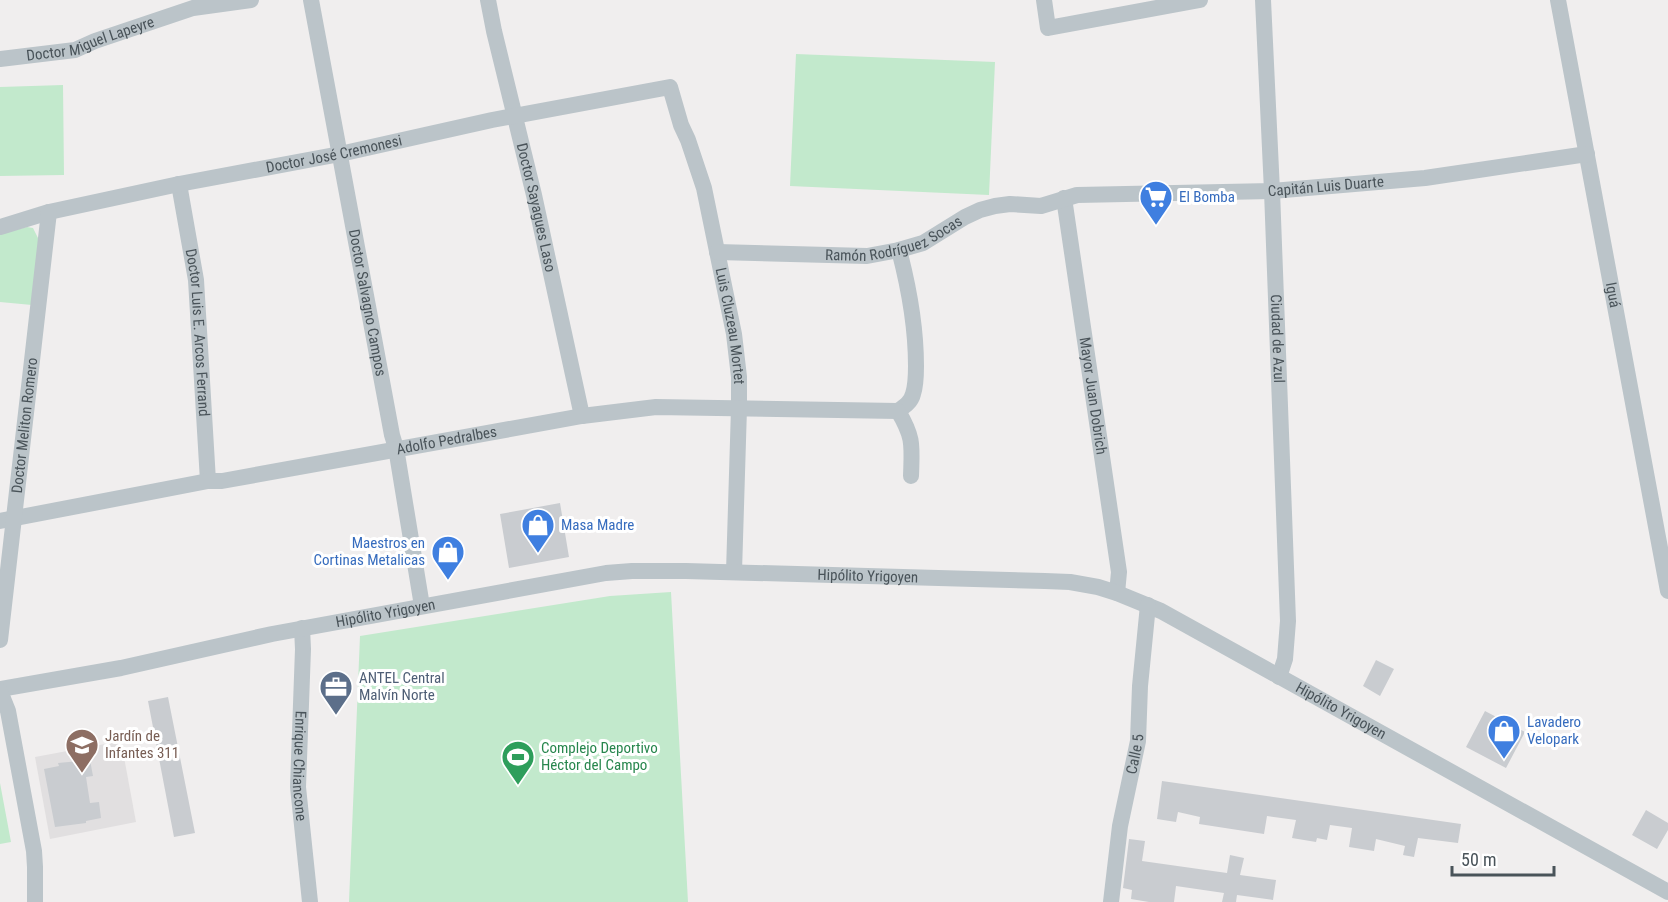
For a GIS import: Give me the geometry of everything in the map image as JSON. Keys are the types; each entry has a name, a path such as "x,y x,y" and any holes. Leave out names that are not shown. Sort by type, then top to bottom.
{"street":[{"name":"Doctor Miguel Lapeyre","path":"0,59 75,50 95,40 204,3 251,0"},
{"name":"Doctor Salvagno Campos","path":"311,0 396,448 422,606"},
{"name":"Doctor Sayagues Laso","path":"488,0 534,195 582,416"},
{"path":"1044,0 1048,28 1166,3 1200,0"},
{"name":"Ciudad de Azul","path":"1263,0 1288,621 1285,660 1279,676"},
{"name":"Iguá","path":"1558,0 1665,557 1668,591"},
{"name":"Doctor José Cremonesi","path":"0,227 49,212 179,184 340,154 492,120 670,87"},
{"name":"Luis Cluzeau Mortet","path":"670,87 704,188 734,334 739,408 734,572"},
{"name":"Capitán Luis Duarte","path":"1064,198 1077,195 1272,191 1425,178 1587,154"},
{"name":"Doctor Luis E. Arcos Ferrand","path":"179,184 196,280 208,481"},
{"name":"Ramón Rodríguez Socas","path":"717,252 867,256 923,243 980,210 1010,204 1041,206 1064,198"},
{"name":"Mayor Juan Dobrich","path":"1064,198 1119,573 1117,592"},
{"name":"Doctor Meliton Romero","path":"0,640 7,520 49,212"},
{"path":"899,250 910,297 916,352 913,396 907,405 898,411 909,430 912,445 911,476"},
{"name":"Adolfo Pedralbes","path":"7,520 208,481 222,481 582,416 656,407 898,411"},
{"name":"Hipólito Yrigoyen","path":"0,690 121,668 302,628 606,573 662,570 1084,584 1117,592 1161,611 1668,893"},
{"name":"Calle 5","path":"1112,902 1120,826 1138,741 1140,686 1148,605"},
{"name":"Enrique Chiancone","path":"302,628 298,787 310,902"},
{"path":"0,690 8,711 34,851 35,902"},
{"path":"1667,902 1668,893"}],"shaded area":[{"name":"Jardín de Infantes 311","path":"121,741 136,822 50,839 35,757"}],"green space":[{"path":"796,54 995,62 989,195 790,186"},
{"path":"63,85 64,175 0,176 0,87"},
{"path":"27,227 33,228 39,240 32,305 0,302 0,234"},
{"name":"Complejo Deportivo Héctor del Campo","path":"671,592 688,902 349,902 360,636 610,596"},
{"path":"0,783 11,842 0,844"}],"building":[{"path":"560,503 569,557 509,568 500,514"},
{"path":"1376,660 1394,669 1380,696 1363,686"},
{"path":"168,697 195,833 174,837 148,701"},
{"path":"1485,711 1525,732 1506,768 1466,747"},
{"path":"90,760 93,776 86,777 90,803 99,802 101,818 86,821 86,823 55,827 44,769 59,766 58,763"},
{"path":"1162,781 1461,824 1458,843 1418,838 1414,857 1403,855 1405,846 1376,839 1374,851 1349,847 1352,828 1330,825 1327,840 1317,838 1316,842 1292,838 1296,820 1267,816 1264,834 1199,824 1200,817 1178,812 1176,822 1157,819"},
{"path":"1646,810 1668,823 1668,830 1657,849 1632,835"},
{"path":"1129,839 1145,841 1142,861 1227,873 1230,855 1244,858 1240,875 1276,880 1273,900 1237,895 1236,902 1222,902 1224,893 1176,886 1174,902 1131,899 1132,890 1123,888"}],"place":[{"name":"El Bomba","path":"1156,226"},
{"name":"Masa Madre","path":"538,554"},
{"name":"Maestros en Cortinas Metalicas","path":"448,581"},
{"name":"ANTEL Central Malvín Norte","path":"336,716"},
{"name":"Lavadero Velopark","path":"1504,760"},
{"name":"Jardín de Infantes 311","path":"82,774"},
{"name":"Complejo Deportivo Héctor del Campo","path":"518,786"}]}
